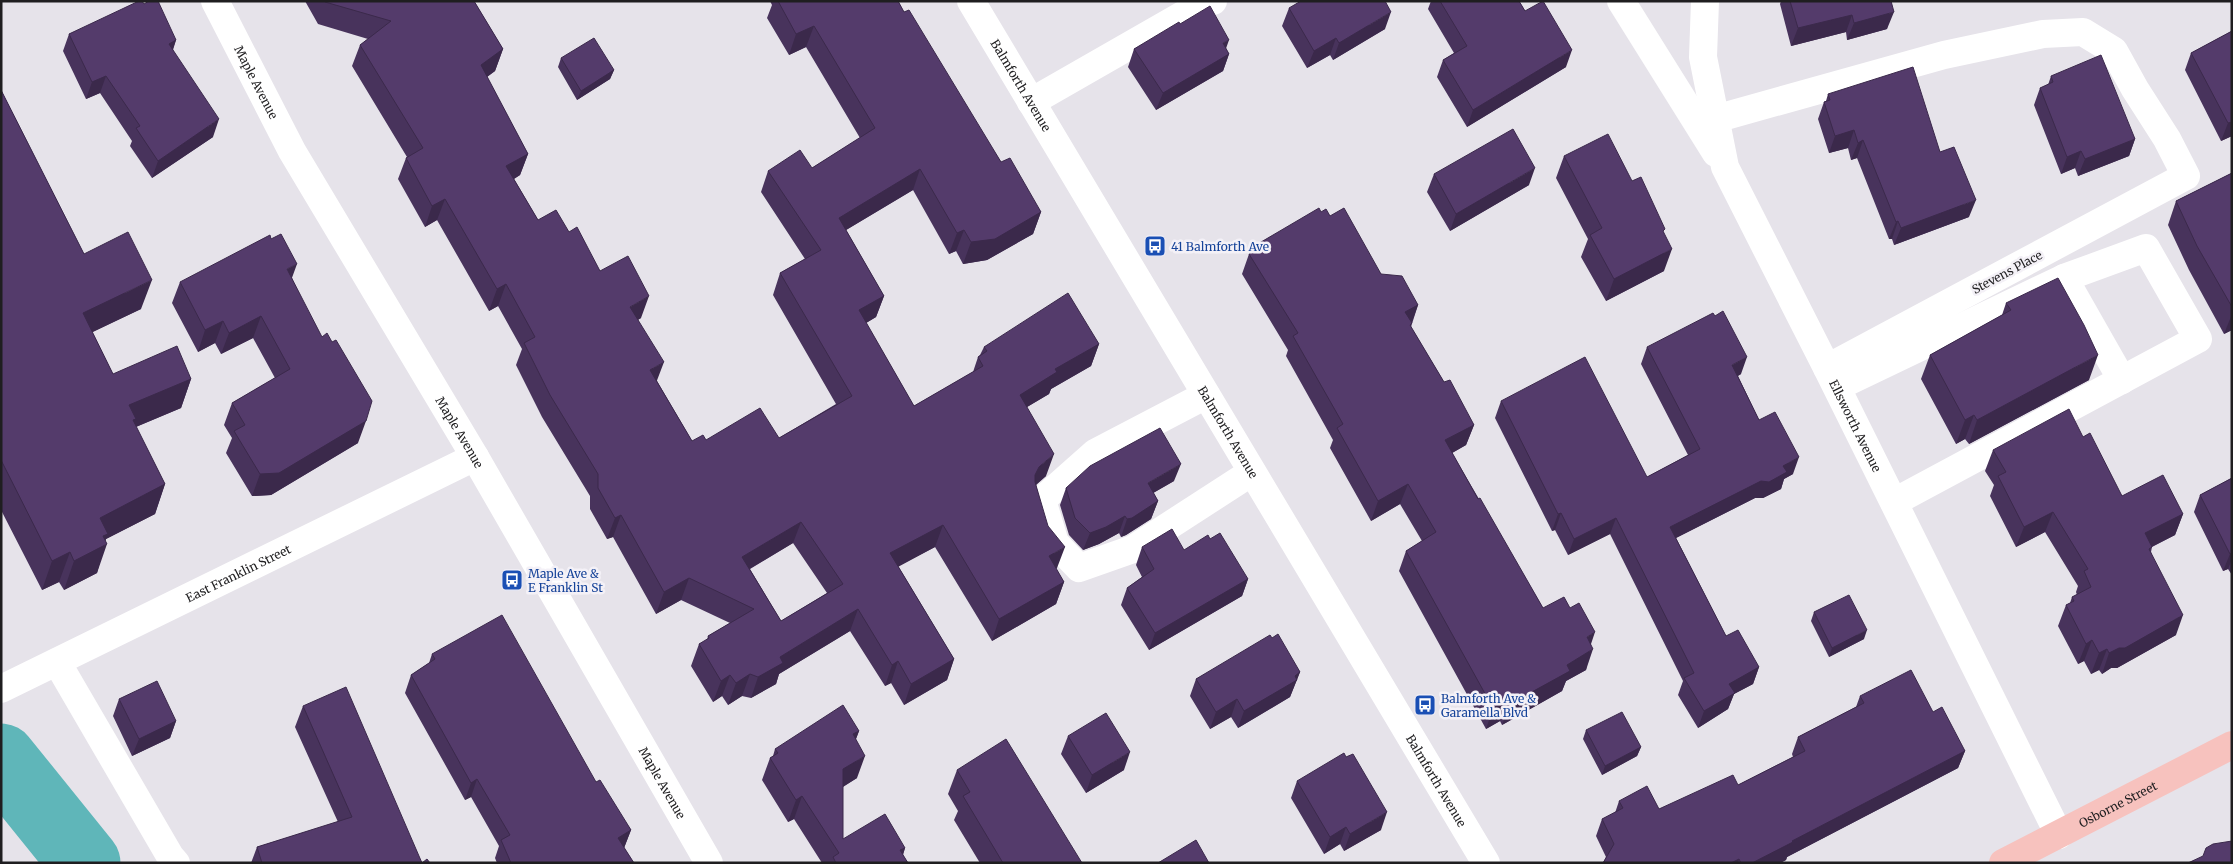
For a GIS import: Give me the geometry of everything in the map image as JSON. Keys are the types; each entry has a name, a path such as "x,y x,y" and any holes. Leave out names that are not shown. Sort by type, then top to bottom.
{"main road":[{"name":"Osborne Street","path":"2003,863 2232,745"}],"street":[{"name":"Maple Avenue","path":"215,1 292,151 475,457 709,863"},
{"name":"Balmforth Avenue","path":"971,1 1486,863"},
{"path":"1031,102 1202,4 1213,1"},
{"path":"1621,1 1724,167"},
{"name":"Ellsworth Avenue","path":"1705,1 1703,57 1724,167 1832,377 2059,835"},
{"name":"Stevens Place","path":"1715,119 1944,56 2043,34 2083,32 2114,51 2135,89 2167,139 2186,176 1832,377"},
{"path":"1832,377 2064,278 2146,248 2198,339 1894,502"},
{"path":"2064,278 2122,380"},
{"path":"1206,395 1095,453 1042,500 1055,543 1079,568 1133,549 1252,472"},
{"name":"East Franklin Street","path":"1,689 475,457"},
{"path":"57,662 176,863"}],"building":[{"path":"142,1 144,4 149,1 158,1 176,40 169,44 219,119 158,161 136,128 140,126 106,76 92,82 69,34"},
{"path":"474,1 503,49 481,65 528,154 506,166 538,220 556,210 569,232 577,227 600,271 628,256 649,296 630,307 664,362 650,370 692,441 703,435 706,440 760,408 779,438 852,396 780,273 821,250 768,171 800,150 812,168 875,128 814,26 796,34 778,1 898,1 904,12 909,10 1001,162 1010,158 1041,212 995,239 971,242 964,230 957,233 920,169 839,218 884,296 859,310 914,406 983,366 978,357 987,351 984,347 1068,293 1099,344 1055,369 1057,372 1020,395 1054,454 1039,467 1035,475 1035,482 1048,526 1065,547 1049,556 1064,582 999,619 943,525 890,553 954,659 911,684 898,661 892,665 858,609 780,657 783,663 758,677 750,674 736,683 730,675 721,681 699,644 709,638 708,636 754,609 689,578 664,592 621,515 615,518 598,488 598,474 550,395 524,343 535,337 506,284 497,289 445,199 432,206 406,158 423,148 360,45 391,21 325,2","holes":["801,522 843,584 781,621 742,557"]},
{"path":"1301,1 1385,1 1391,12 1339,43 1336,38 1314,51 1289,8"},
{"path":"1440,1 1519,1 1525,11 1543,1 1572,50 1473,110 1443,60 1467,46"},
{"path":"1790,1 1891,1 1894,12 1854,23 1852,15 1798,28"},
{"path":"1210,6 1229,40 1223,43 1229,54 1163,93 1134,49"},
{"path":"2232,31 2232,122 2228,123 2191,53"},
{"path":"594,38 614,70 581,91 561,58"},
{"path":"2101,55 2135,139 2085,159 2081,151 2067,157 2040,88 2053,82 2051,76"},
{"path":"1913,67 1940,152 1954,147 1976,200 1901,228 1898,221 1896,222 1863,140 1858,143 1854,130 1835,136 1824,102 1830,100 1828,94"},
{"path":"1,90 84,254 128,232 152,280 83,313 113,374 177,346 191,379 129,405 136,419 133,420 165,484 100,518 108,534 103,536 107,544 74,561 70,552 52,561 1,460"},
{"path":"1513,129 1535,168 1456,214 1434,174"},
{"path":"1608,134 1632,181 1641,177 1672,249 1614,279 1590,235 1602,228 1564,156"},
{"path":"2232,173 2232,307 2197,246 2176,201"},
{"path":"1319,208 1321,212 1326,209 1330,216 1344,208 1381,274 1402,276 1418,305 1405,312 1412,323 1410,325 1444,382 1450,380 1474,425 1445,440 1543,608 1564,597 1570,608 1579,603 1595,632 1587,637 1593,649 1567,665 1570,671 1510,704 1507,700 1493,708 1406,551 1436,532 1408,484 1378,501 1337,428 1343,424 1293,336 1298,333 1249,254 1258,248 1256,245"},
{"path":"281,234 297,264 287,269 322,337 327,333 332,342 336,340 372,401 366,421 279,473 260,474 234,431 245,425 232,403 290,369 261,316 229,333 223,321 205,330 180,282 270,235 271,239"},
{"path":"2058,278 2098,355 1977,420 1974,415 1965,420 1930,355 2011,310 2006,303"},
{"path":"1723,311 1747,357 1732,365 1759,420 1775,412 1799,457 1783,466 1787,472 1769,482 1761,481 1670,527 1726,636 1738,630 1759,667 1729,684 1735,693 1704,711 1684,678 1694,673 1616,518 1574,539 1561,513 1558,514 1501,401 1585,357 1647,477 1700,449 1647,347 1713,313 1715,316"},
{"path":"2069,409 2083,437 2090,433 2122,496 2163,475 2183,514 2145,533 2152,547 2149,549 2183,615 2125,648 2119,648 2109,653 2107,649 2099,653 2092,640 2086,644 2066,605 2074,601 2072,597 2091,587 2084,571 2088,569 2053,512 2024,527 1998,476 2006,472 1993,450"},
{"path":"1160,428 1181,464 1148,483 1158,501 1132,518 1127,519 1125,516 1106,527 1090,533 1075,518 1066,488 1090,466"},
{"path":"2232,478 2232,553 2230,554 2200,495"},
{"path":"1172,529 1184,550 1208,535 1210,539 1220,533 1248,579 1155,633 1127,588 1154,569 1142,547"},
{"path":"1849,595 1867,630 1832,648 1814,612"},
{"path":"502,615 596,782 600,780 631,830 618,838 634,863 511,863 501,840 510,835 477,779 471,783 411,675 435,659 432,654"},
{"path":"1278,634 1300,672 1295,676 1297,680 1244,711 1237,699 1216,712 1196,679 1270,635 1272,638"},
{"path":"1911,670 1933,712 1942,707 1965,751 1752,863 1741,863 1739,859 1731,863 1603,863 1614,844 1602,819 1623,808 1619,801 1647,786 1659,809 1733,775 1738,785 1805,751 1798,737 1864,703 1860,696"},
{"path":"157,681 176,721 139,739 119,699"},
{"path":"346,687 422,863 262,863 257,847 352,817 303,706"},
{"path":"843,705 859,731 853,734 865,756 843,769 843,839 885,814 905,848 900,850 908,863 836,863 833,857 839,853 802,796 796,800 770,758 778,753 775,749"},
{"path":"1622,712 1641,747 1605,766 1586,730"},
{"path":"1106,713 1130,752 1092,775 1068,736"},
{"path":"1006,739 1082,863 1003,863 963,796 970,792 957,770"},
{"path":"1344,753 1346,757 1353,754 1387,812 1350,834 1346,827 1330,837 1297,781"},
{"path":"1196,840 1209,863 1158,863"},
{"path":"2232,841 2232,863 2188,863 2203,856 2206,848 2213,844"},
{"path":"427,859 430,863 422,863"}],"waterway":[{"path":"1,759 85,863"}],"place":[{"name":"41 Balmforth Ave","path":"1155,246"},
{"name":"Maple Ave & E Franklin St","path":"512,580"},
{"name":"Balmforth Ave & Garamella Blvd","path":"1425,705"}]}
